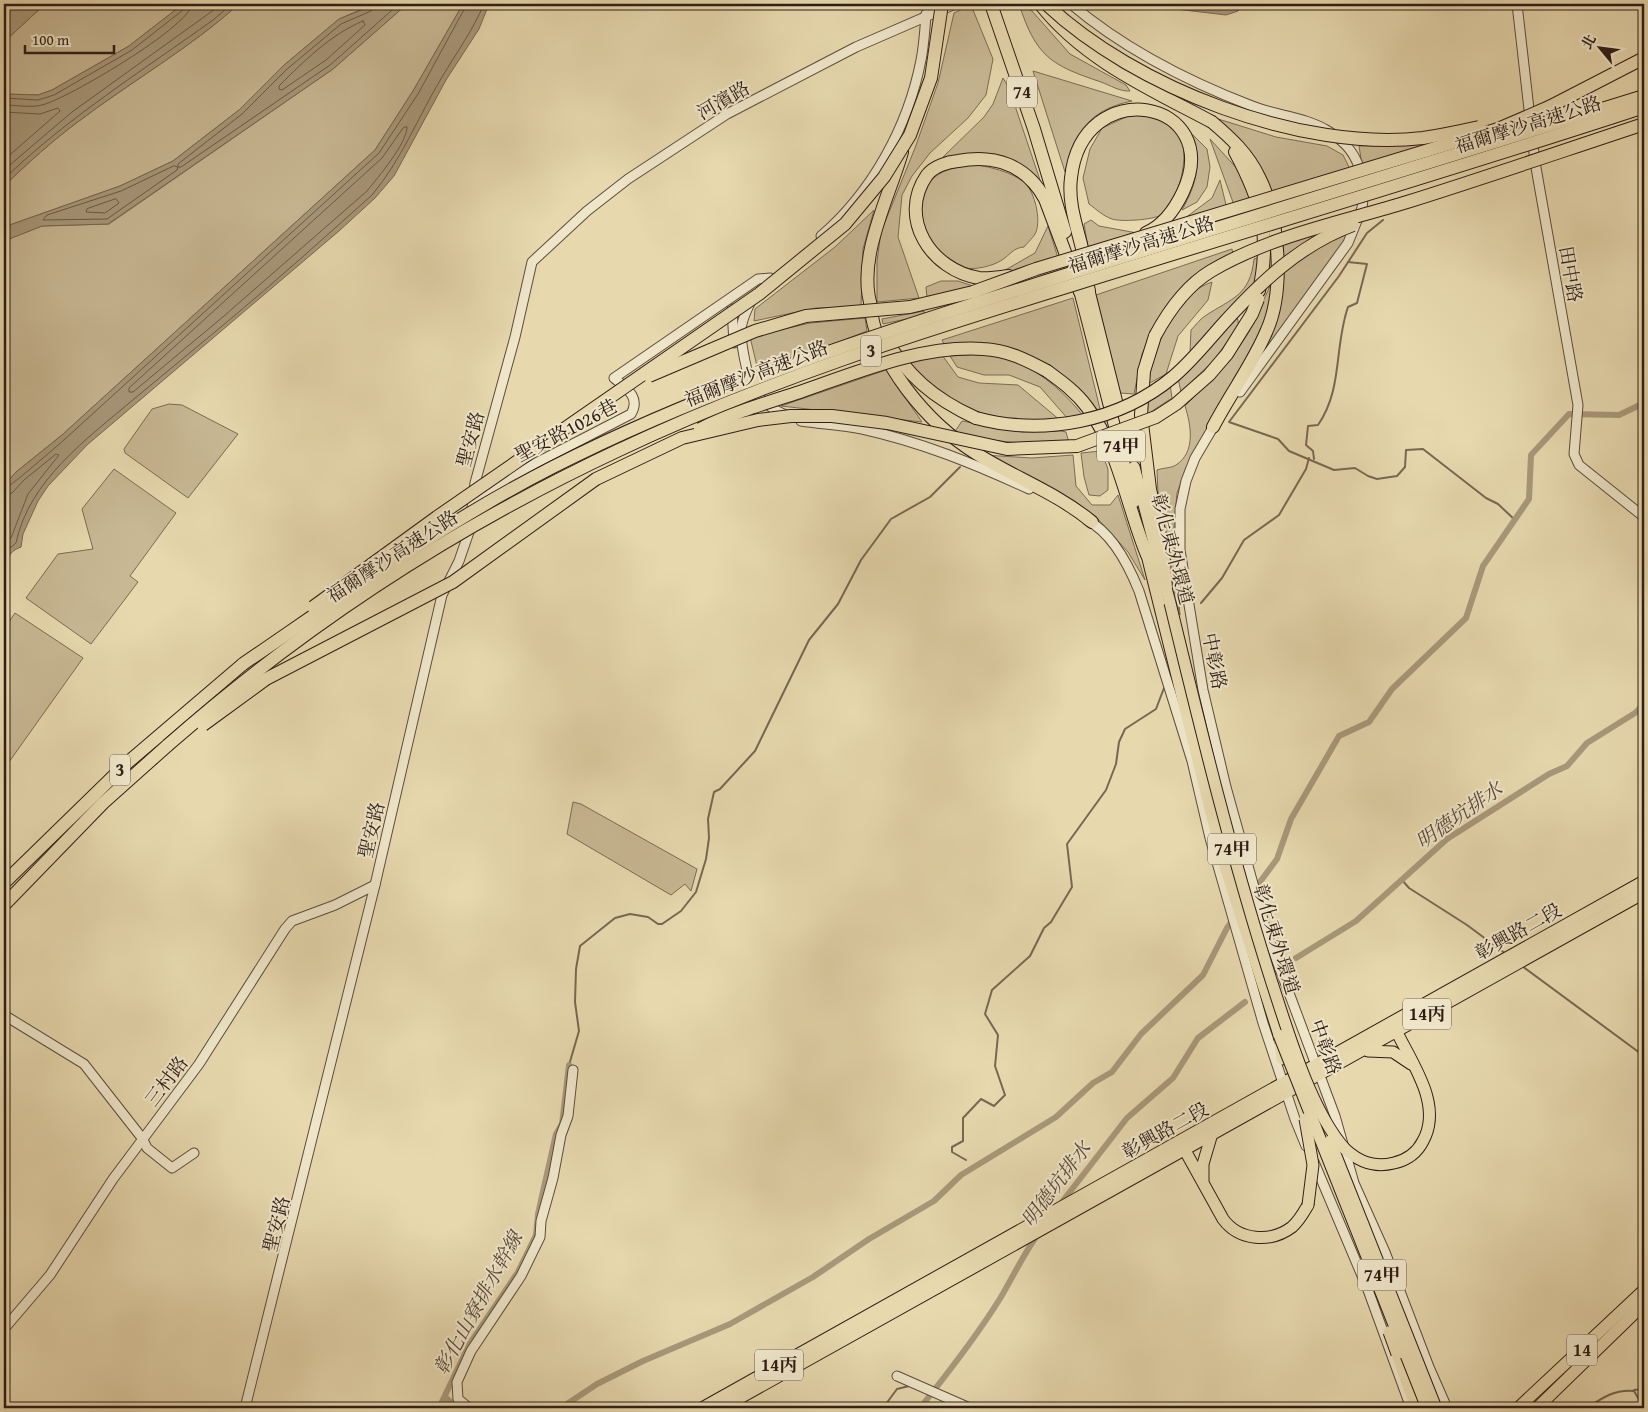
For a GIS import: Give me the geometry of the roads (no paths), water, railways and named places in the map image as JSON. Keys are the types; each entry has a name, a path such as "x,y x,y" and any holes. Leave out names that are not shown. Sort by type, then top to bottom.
{"highway":[{"path":"942,4 931,78 878,218 872,247 870,302 880,346 888,362 919,402 943,428 975,453 1065,502 1092,522"},
{"name":"74","path":"991,4 1054,179"},
{"name":"74","path":"1000,4 1054,179 1084,291"},
{"path":"1040,4 1077,44 1126,76 1212,122 1224,132 1248,159 1266,191 1276,239 1277,282 1268,328 1213,427"},
{"path":"1046,4 1063,20 1094,43 1171,87 1198,98 1288,127 1337,136 1422,138 1492,124 1549,107"},
{"path":"638,379 660,373 755,331 806,316 910,307 973,292 1036,269 1498,129 1549,107 1644,58"},
{"name":"福爾摩沙高速公路","path":"4,883 127,763 243,664 402,555 459,520 552,468 597,446 726,389 944,313 1644,96"},
{"name":"福爾摩沙高速公路","path":"4,905 103,803 168,745 282,652 409,564 523,498 666,428 745,395 948,324 1644,107"},
{"path":"1084,291 1086,269 1070,196 1070,179 1074,160 1088,134 1099,123 1129,109 1157,111 1176,124 1184,134 1190,162 1186,187 1180,200 1160,225 1113,246"},
{"path":"1166,588 1163,549 1150,489 1141,415 1144,371 1155,336 1178,300 1211,271 1270,244 1644,124"},
{"path":"682,438 758,420 791,416 832,416 887,423 1007,449 1077,446 1156,417 1176,404 1208,375 1227,354 1252,314 1258,299 1266,240 1263,222 1243,168 1224,132"},
{"path":"243,664 336,589 759,294 830,238 857,212 903,150"},
{"path":"1036,269 993,278 980,278 966,274 938,257 927,245 918,229 916,203 919,191 928,173 951,162 984,158 999,160 1026,175 1038,187 1084,291"},
{"path":"870,302 884,336 914,377 936,397 976,418 1016,426 1045,427 1088,419 1132,403 1155,391 1174,376 1263,281 1283,264 1332,234 1379,216 1405,202"},
{"path":"168,745 198,730 266,679 453,582 596,479 716,421 851,374 926,353 985,349 1022,358 1047,371 1070,388 1087,406 1101,428 1114,459 1147,556"}],"main road":[{"name":"彰化東外環道","path":"1084,291 1147,556 1222,857 1279,1035 1364,1241 1436,1408"},
{"name":"彰化東外環道","path":"1084,291 1170,603 1215,790 1249,910 1282,1015 1427,1408"},
{"name":"彰興路二段","path":"702,1408 1286,1089 1644,881"},
{"name":"彰興路二段","path":"1318,1071 1364,1051 1395,1027 1644,894"},
{"path":"1311,1091 1338,1141 1350,1154 1367,1164 1388,1165 1402,1161 1414,1154 1428,1131 1430,1103 1395,1027"},
{"path":"1182,1146 1228,1227 1249,1236 1271,1237 1294,1226 1308,1204 1313,1165 1309,1129 1282,1059 1279,1035"},
{"path":"1364,1051 1393,1052 1415,1068"},
{"name":"彰興路二段","path":"722,1408 1182,1146 1211,1136 1286,1089"},
{"path":"1203,1184 1202,1164 1211,1136"},
{"path":"1364,1241 1388,1275 1442,1408"},
{"path":"1364,1241 1370,1279 1416,1408"},
{"name":"14","path":"1518,1408 1644,1290"},
{"name":"14","path":"1536,1408 1644,1304"}],"street":[{"name":"河濱路","path":"532,262 587,211 628,178 727,114 856,47 926,14 955,4"},
{"name":"中彰路","path":"1070,4 1115,36 1174,73 1254,107 1317,124 1342,140 1353,153 1359,165 1364,189 1362,208 1348,243 1213,427 1195,458 1186,482 1180,509 1180,550 1203,690 1250,875 1278,968 1335,1116 1354,1183 1385,1252 1447,1408"},
{"name":"田中路","path":"1517,4 1535,162 1577,397 1574,454 1579,465 1644,517"},
{"path":"926,14 922,59 911,96 894,140 876,173 860,195 829,229 770,278 754,295 744,316 741,330 753,389 780,413 799,420 861,429 939,451 977,465 1036,492 1092,522 1123,559 1139,591 1192,761 1210,838 1263,1023 1295,1119 1368,1290 1411,1408"},
{"name":"聖安路","path":"245,1408 375,885 442,595 464,550 469,532 472,502 532,262"},
{"name":"聖安路1026巷","path":"472,502 536,463 631,414 635,402 633,395 614,378 758,279 770,278"},
{"path":"732,298 735,345 744,351"},
{"name":"三村路","path":"4,1329 50,1275 142,1138 200,1064 292,921 335,905 375,885"},
{"path":"4,1015 84,1064 142,1138 147,1148 172,1168 194,1153"},
{"path":"469,1408 458,1399 457,1382 471,1351 521,1276 540,1237 541,1221 553,1178 561,1134 568,1116 573,1070"},
{"path":"1354,1261 1385,1252"},
{"path":"1368,1290 1394,1278"},
{"path":"924,1391 956,1408"},
{"path":"938,1398 970,1408"}],"water":[{"path":"4,4 45,4 4,42"},
{"path":"183,4 239,4 181,50 99,106 69,129 40,152 4,186 4,94 38,95 52,90 129,46"},
{"path":"368,4 407,4 333,69 108,224 42,226 4,241 4,227 120,186 173,161 239,110 283,66 339,19 369,7"},
{"path":"463,4 489,4 479,29 446,80 394,176 375,198 339,231 87,445 48,486 38,501 23,534 21,547 10,554 4,569 4,486 16,472 62,435 375,150 413,91"},
{"path":"1133,4 1244,4 1238,11 1226,15"}],"waterway":[{"path":"1383,220 1367,233 1339,276 1229,422 1278,439 1289,451 1334,470 1355,468 1377,479 1397,476 1405,467 1406,450 1423,449 1486,498 1498,504 1515,520"},
{"path":"1314,459 1313,451 1306,445 1308,426 1318,425 1326,411 1335,382 1341,337 1348,307 1357,303 1367,264 1348,262"},
{"path":"1254,890 1277,859 1291,819 1339,736 1369,722 1392,689 1466,618 1483,566 1529,499 1531,455 1569,414 1619,415 1644,403"},
{"path":"1201,603 1222,578 1244,540 1279,515 1306,469 1309,458"},
{"path":"569,1065 579,1031 575,1002 576,969 580,946 615,918 630,914 648,917 658,924 662,924 681,911 696,892 706,859 709,838 708,819 714,792 720,789 755,751 809,640 838,604 861,560 891,519 930,497 960,467"},
{"path":"966,1160 952,1152 952,1147 963,1141 963,1118 981,1099 994,1106 1005,1095 995,1066 998,1035 985,1014 992,990 1030,956 1044,928 1051,922 1072,887 1067,844 1106,790 1116,764 1119,742 1125,729 1156,709 1164,688"},
{"name":"明德坑排水","path":"1296,958 1356,921 1447,839 1549,774 1567,766 1587,743 1635,713 1644,704"},
{"path":"1402,880 1409,888 1467,925 1506,954"},
{"path":"561,1408 597,1384 643,1361 730,1324 813,1277 869,1239 934,1201 961,1175 1056,1117 1093,1083 1112,1072 1141,1034 1203,975 1227,928 1235,917"},
{"path":"1522,966 1644,1056"},
{"name":"明德坑排水","path":"1059,1206 1127,1118 1173,1078 1198,1038 1245,1002"},
{"name":"彰化山寮排水幹線","path":"439,1408 469,1345 518,1272 536,1235 538,1214 556,1134 562,1124 569,1065"},
{"name":"明德坑排水","path":"920,1408 982,1326 1038,1234"},
{"path":"883,1408 897,1389 909,1386"},
{"path":"1634,1390 1644,1389"},
{"path":"1587,1408 1609,1395 1621,1391 1634,1391 1644,1408"},
{"path":"445,1397 458,1408"}]}
